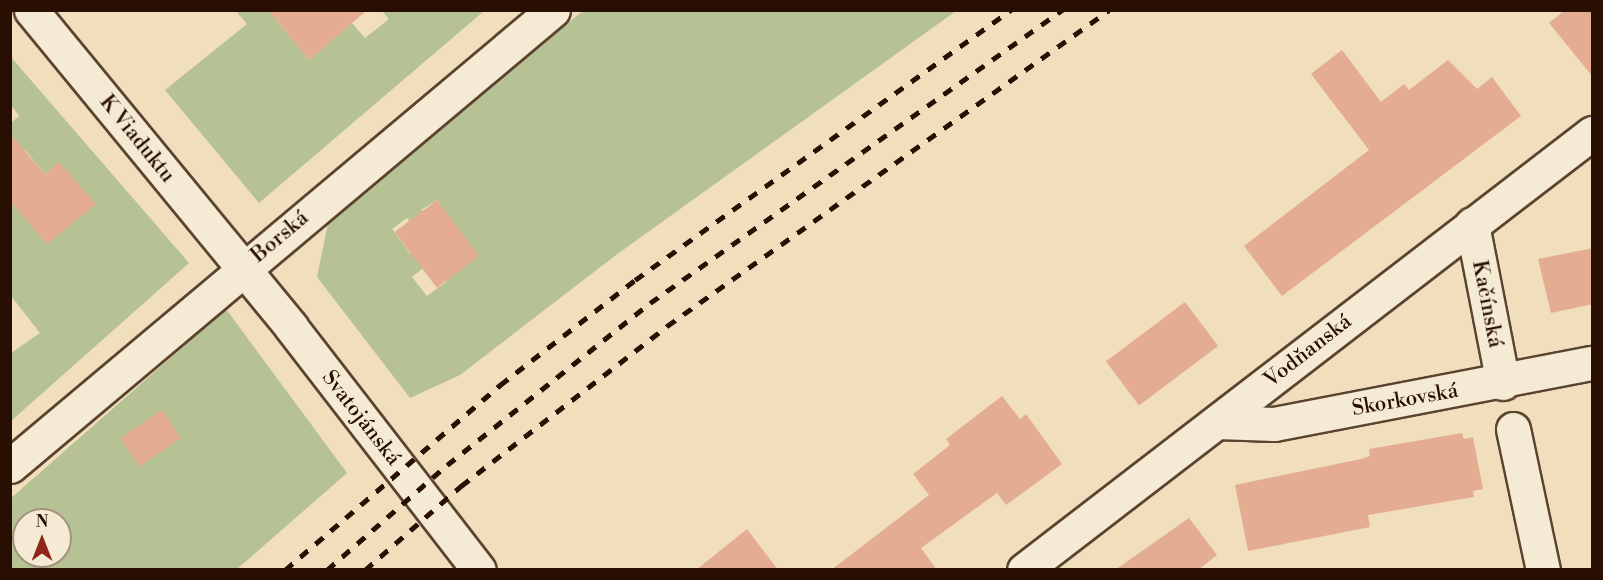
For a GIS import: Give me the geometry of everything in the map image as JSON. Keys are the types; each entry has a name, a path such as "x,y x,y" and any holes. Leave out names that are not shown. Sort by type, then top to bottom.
{"street":[{"name":"K Viaduktu","path":"31,10 243,268"},
{"name":"Borská","path":"10,466 553,10"},
{"name":"Vodňanská","path":"1024,570 1593,133"},
{"name":"Kačínská","path":"1472,224 1503,383"},
{"name":"Svatojánská","path":"243,268 479,570"},
{"name":"Skorkovská","path":"1216,422 1274,424 1503,383 1593,363"},
{"path":"1513,429 1542,570"}],"green space":[{"path":"236,11 287,11 276,20 309,60 352,23 365,38 389,19 382,11 484,11 259,203 165,90 247,24"},
{"path":"583,11 956,11 616,255 460,375 410,398 317,277 329,218","holes":["437,200 455,226 421,210","407,218 425,243 410,253 392,229","432,261 447,281 427,296 412,277"]},
{"path":"10,56 189,263 11,421 11,353 40,333 11,296 11,201 47,244 59,163 45,174 25,150 11,162 11,123 19,116 11,105"},
{"path":"226,309 347,473 237,569 11,569 10,499"}],"building":[{"path":"268,10 367,10 309,60"},
{"path":"1565,10 1593,10 1593,77 1549,23"},
{"path":"1342,50 1381,102 1404,84 1409,90 1448,60 1477,89 1492,77 1521,116 1282,296 1244,246 1369,150 1311,74"},
{"path":"10,134 45,174 59,162 96,204 47,244 10,201"},
{"path":"437,200 479,256 437,288 395,232"},
{"path":"1593,248 1593,304 1551,313 1538,259"},
{"path":"1185,302 1218,346 1139,406 1106,362"},
{"path":"1002,396 1020,419 1026,414 1062,464 1006,505 997,493 921,548 937,570 831,570 929,495 913,474 950,445 946,439"},
{"path":"162,410 181,438 140,466 121,438"},
{"path":"1462,433 1464,439 1473,437 1483,489 1473,491 1474,497 1368,515 1370,527 1248,551 1235,485 1361,459 1370,456 1369,449"},
{"path":"1189,518 1217,555 1198,570 1115,570"},
{"path":"747,529 778,570 696,570"}],"railway":[{"path":"285,570 500,385 635,280 1011,10"},
{"path":"327,570 447,465 650,303 1062,10"},
{"path":"365,570 461,486 667,326 1109,10"}]}
